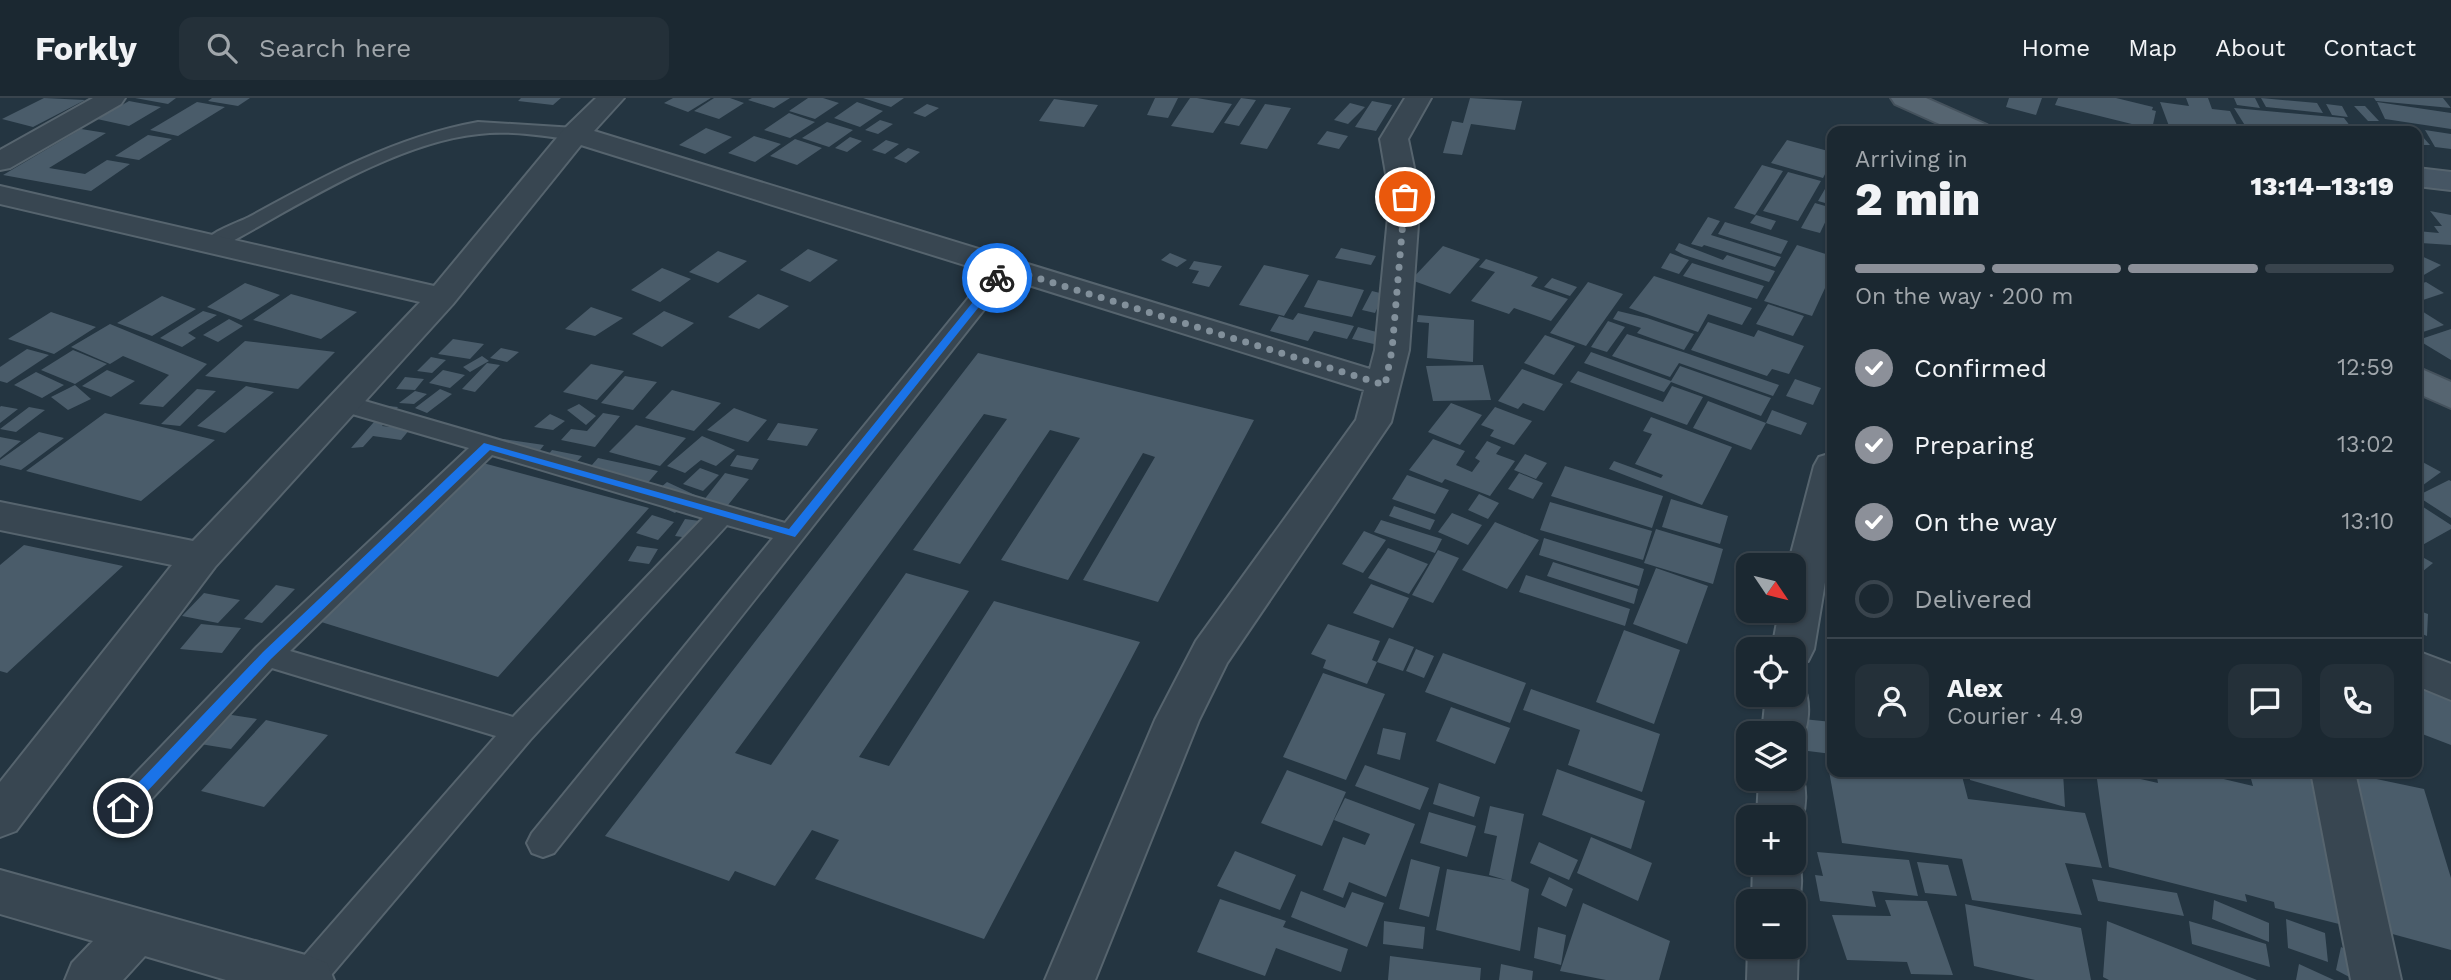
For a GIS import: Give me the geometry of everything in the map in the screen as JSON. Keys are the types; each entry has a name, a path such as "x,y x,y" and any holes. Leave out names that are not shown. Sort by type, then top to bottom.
{"main road":[{"path":"1904,98 1966,126"},
{"path":"2422,178 2451,181"},
{"path":"2422,381 2451,397"}],"street":[{"path":"0,162 113,98"},
{"path":"0,817 201,556 442,297 575,134 611,98"},
{"path":"1070,980 1177,720 1211,653 1373,422 1385,385 1392,350 1405,197 1394,139 1418,98"},
{"path":"575,134 1385,385"},
{"path":"0,195 442,297"},
{"path":"1795,637 1809,555 1827,485"},
{"path":"0,516 201,556"},
{"path":"2422,670 2451,682"},
{"path":"2334,777 2376,980"},
{"path":"0,892 308,980"},
{"path":"90,980 136,931"},
{"path":"1772,980 1773,959"}],"lane":[{"path":"213,244 356,170 433,137 478,128 575,134"},
{"path":"543,843 1005,268"},
{"path":"343,403 791,534"},
{"path":"123,808 267,655 488,445"},
{"path":"308,980 519,731 722,514"},
{"path":"267,655 519,731"}],"building":[{"path":"44,98 85,100 33,127 2,119"},
{"path":"135,98 176,98 168,104"},
{"path":"212,98 250,98 238,106 208,101"},
{"path":"521,98 561,98 553,105 518,101"},
{"path":"673,98 711,98 688,112 664,103"},
{"path":"714,98 730,98 744,103 719,119 694,111"},
{"path":"790,98 774,108 748,100"},
{"path":"808,98 823,98 839,103 815,119 789,111"},
{"path":"863,98 904,98 891,107"},
{"path":"1155,98 1178,98 1168,118 1147,115"},
{"path":"1190,98 1232,104 1213,133 1171,126"},
{"path":"1241,98 1256,100 1239,126 1224,123"},
{"path":"1470,98 1522,101 1515,130 1471,124 1462,155 1443,153 1452,121 1463,123"},
{"path":"2009,98 2042,98 2036,115 2006,107"},
{"path":"2058,98 2116,98 2153,107 2152,110 2156,111 2153,126 2140,126 2055,105"},
{"path":"2186,98 2208,98 2212,109 2230,111 2238,126 2169,126 2160,102 2189,106"},
{"path":"2234,98 2255,98 2260,108 2237,105"},
{"path":"2261,98 2317,103 2323,113 2266,107"},
{"path":"2374,98 2443,98 2451,108 2376,101"},
{"path":"1054,99 1098,105 1084,127 1039,121"},
{"path":"129,101 161,107 129,126 97,119"},
{"path":"1372,101 1392,105 1376,131 1355,127"},
{"path":"197,102 225,107 178,136 150,130"},
{"path":"857,102 883,111 860,127 834,118"},
{"path":"2377,102 2451,113 2451,129 2385,119"},
{"path":"1350,103 1365,107 1348,124 1334,120"},
{"path":"927,104 939,108 925,117 913,113"},
{"path":"1265,104 1291,108 1267,149 1240,144"},
{"path":"2326,104 2342,106 2348,117 2332,115"},
{"path":"2354,106 2365,106 2379,121 2368,121"},
{"path":"2234,108 2344,118 2350,126 2245,126"},
{"path":"789,113 815,122 790,138 764,130"},
{"path":"880,120 893,124 878,134 865,130"},
{"path":"827,122 853,130 829,147 802,138"},
{"path":"2365,124 2398,126 2367,126"},
{"path":"706,128 732,137 705,154 679,145"},
{"path":"81,129 106,133 49,168 85,174 107,160 130,164 91,191 3,175"},
{"path":"2425,130 2451,134 2451,149 2435,147"},
{"path":"1327,131 1348,136 1339,149 1317,144"},
{"path":"148,135 172,139 139,160 115,156"},
{"path":"754,136 781,144 755,162 728,153"},
{"path":"2422,136 2430,145 2422,145"},
{"path":"850,137 862,141 847,152 835,148"},
{"path":"795,139 822,148 797,165 770,156"},
{"path":"886,140 899,144 885,154 872,150"},
{"path":"1787,140 1827,151 1827,170 1823,178 1771,163"},
{"path":"908,148 920,152 906,163 894,158"},
{"path":"1762,165 1783,171 1755,215 1734,208"},
{"path":"1788,172 1821,181 1798,221 1763,211"},
{"path":"1827,185 1827,204 1818,201"},
{"path":"1815,203 1827,207 1827,218 1820,233 1801,228"},
{"path":"2430,211 2451,215 2451,245 2422,243 2422,231 2439,233 2434,226 2442,226"},
{"path":"1756,215 1776,221 1771,230 1750,223"},
{"path":"1708,217 1720,221 1711,235 1781,257 1775,267 1704,245 1702,247 1691,244"},
{"path":"1725,222 1788,241 1781,254 1718,234"},
{"path":"1679,243 1723,260 1727,255 1775,271 1769,282 1684,255 1675,250"},
{"path":"1797,245 1827,254 1827,284 1812,316 1764,301"},
{"path":"1443,246 1480,259 1450,294 1411,280"},
{"path":"1341,248 1376,256 1371,265 1335,258"},
{"path":"808,249 838,260 810,282 780,270"},
{"path":"718,251 747,261 718,283 689,272"},
{"path":"1170,253 1187,260 1177,267 1161,260"},
{"path":"1670,253 1689,260 1679,274 1661,268"},
{"path":"2422,256 2441,265 2422,276"},
{"path":"1486,259 1538,277 1531,286 1568,299 1551,321 1514,308 1509,314 1471,301 1495,272 1479,267"},
{"path":"1194,261 1222,266 1209,287 1192,283 1199,271 1189,269"},
{"path":"1692,263 1764,286 1757,299 1683,276"},
{"path":"1264,265 1309,275 1284,316 1239,305"},
{"path":"662,268 691,279 660,302 631,290"},
{"path":"1654,276 1752,308 1742,325 1708,314 1698,332 1629,308"},
{"path":"1552,278 1577,287 1570,296 1544,287"},
{"path":"1318,280 1364,290 1352,317 1304,307"},
{"path":"1588,282 1623,294 1586,346 1550,333"},
{"path":"2426,282 2444,293 2422,300 2422,283"},
{"path":"245,283 280,295 241,320 207,307"},
{"path":"1372,291 1384,294 1375,313 1362,310"},
{"path":"291,294 357,312 321,339 253,320"},
{"path":"758,294 789,306 759,329 728,317"},
{"path":"162,296 196,309 152,336 117,323"},
{"path":"1768,304 1804,316 1793,336 1756,324"},
{"path":"591,307 623,318 595,336 565,329"},
{"path":"203,311 217,315 188,333 196,338 182,347 160,338"},
{"path":"664,311 694,323 662,347 632,334"},
{"path":"1618,311 1694,334 1684,350 1637,333 1641,328 1613,319"},
{"path":"2422,311 2444,325 2422,332"},
{"path":"51,312 96,327 54,354 8,339"},
{"path":"1298,313 1354,326 1347,339 1314,331 1308,341 1270,331 1279,316 1293,320"},
{"path":"1418,315 1474,320 1473,362 1427,358 1429,323 1417,322"},
{"path":"229,319 243,326 218,342 203,335"},
{"path":"1608,321 1625,327 1607,352 1591,347"},
{"path":"1708,322 1754,337 1758,330 1804,346 1789,374 1772,369 1767,376 1691,350"},
{"path":"110,324 207,364 163,407 139,404 169,375 123,356 110,364 71,347"},
{"path":"1358,327 1384,334 1378,345 1352,339"},
{"path":"2451,329 2451,360 2422,342 2422,339"},
{"path":"1627,334 1779,385 1773,396 1679,363 1670,377 1612,356"},
{"path":"1545,335 1575,346 1554,375 1524,363"},
{"path":"453,339 484,344 470,359 438,354"},
{"path":"245,341 335,352 298,389 205,376"},
{"path":"501,348 519,352 507,362 490,358"},
{"path":"27,349 49,355 7,383 0,381 0,367"},
{"path":"73,350 107,364 75,384 41,370"},
{"path":"1591,352 1671,381 1680,366 1771,398 1761,416 1671,382 1664,392 1584,363"},
{"path":"978,353 1254,420 1158,602 1083,580 1155,457 1143,453 1068,580 1001,560 1080,438 1050,430 960,564 913,550 1007,419 984,414 735,753 771,765 906,573 969,591 859,757 889,766 994,601 1140,642 984,939 815,879 839,840 812,830 775,886 735,871 729,881 605,836"},
{"path":"482,356 489,361 470,372 463,367"},
{"path":"431,357 446,360 432,373 417,371"},
{"path":"487,363 500,365 475,392 462,389"},
{"path":"591,364 624,371 597,400 563,392"},
{"path":"1483,365 1491,400 1433,401 1426,366"},
{"path":"1522,369 1563,384 1544,411 1523,403 1518,409 1498,401"},
{"path":"107,370 135,381 111,397 82,386"},
{"path":"443,370 465,375 450,388 429,383"},
{"path":"1578,371 1663,402 1672,386 1703,397 1687,425 1570,382"},
{"path":"36,372 64,385 42,398 14,385"},
{"path":"625,376 657,382 633,410 601,403"},
{"path":"405,377 424,379 415,390 396,389"},
{"path":"1795,379 1821,388 1813,405 1786,396"},
{"path":"75,385 91,399 68,410 51,397"},
{"path":"246,386 274,392 225,433 197,426"},
{"path":"197,389 216,391 180,426 161,424"},
{"path":"440,389 452,394 427,413 415,408"},
{"path":"672,390 721,403 694,431 645,418"},
{"path":"415,391 427,394 414,404 399,403"},
{"path":"1708,401 1766,423 1751,450 1693,428"},
{"path":"1451,403 1482,415 1460,445 1428,432"},
{"path":"579,404 596,416 586,425 567,410"},
{"path":"1,406 18,409 0,423"},
{"path":"388,406 398,407 382,426 410,429 401,440 373,436 363,447 351,448"},
{"path":"29,407 45,410 16,432 0,429"},
{"path":"1495,407 1532,421 1514,445 1490,436 1494,430 1481,425"},
{"path":"734,408 767,420 748,442 707,430"},
{"path":"1772,410 1807,423 1801,435 1766,423"},
{"path":"105,413 215,440 141,501 26,471"},
{"path":"603,413 620,416 595,447 561,440 571,429 587,431"},
{"path":"550,414 565,421 553,430 534,427"},
{"path":"1651,417 1732,447 1702,505 1609,469 1614,461 1661,478 1663,475 1635,464 1652,434 1643,431"},
{"path":"778,423 818,429 807,446 767,440"},
{"path":"636,425 686,438 660,466 609,452"},
{"path":"39,432 64,438 21,470 0,465 0,460"},
{"path":"702,436 735,450 716,466 701,460 685,473 667,466"},
{"path":"0,437 21,441 0,458"},
{"path":"503,439 544,445 531,462 488,455"},
{"path":"1433,439 1465,451 1456,465 1472,472 1480,461 1475,458 1487,441 1501,447 1496,454 1515,461 1490,496 1445,479 1442,483 1409,470"},
{"path":"552,450 582,456 572,467 543,461"},
{"path":"1525,454 1547,463 1536,479 1514,470"},
{"path":"737,455 759,459 752,470 730,466"},
{"path":"598,458 658,471 638,494 578,481"},
{"path":"2422,462 2441,472 2422,486"},
{"path":"483,463 649,508 498,677 318,621"},
{"path":"1565,466 1663,496 1652,528 1551,496"},
{"path":"700,468 719,475 703,491 683,484"},
{"path":"725,473 749,479 724,510 700,505"},
{"path":"1519,473 1543,483 1533,499 1508,489"},
{"path":"1407,475 1449,490 1435,514 1392,499"},
{"path":"2451,481 2451,518 2422,499 2422,494"},
{"path":"667,482 695,495 675,513 646,500"},
{"path":"1479,494 1499,503 1488,519 1468,510"},
{"path":"1671,499 1728,516 1720,544 1662,527"},
{"path":"1550,502 1652,531 1643,560 1540,530"},
{"path":"1394,506 1435,520 1430,530 1389,516"},
{"path":"2422,506 2451,525 2451,529 2422,545"},
{"path":"1452,513 1482,525 1468,545 1438,532"},
{"path":"652,515 674,522 658,540 636,533"},
{"path":"685,519 707,522 696,539 675,536"},
{"path":"1381,520 1442,539 1435,553 1374,532"},
{"path":"1495,522 1539,540 1507,589 1462,570"},
{"path":"1656,529 1723,549 1713,584 1644,563"},
{"path":"1364,531 1386,540 1363,573 1342,564"},
{"path":"1544,538 1644,569 1639,586 1539,555"},
{"path":"24,545 123,566 7,673 0,671 0,565"},
{"path":"637,546 658,549 649,564 628,561"},
{"path":"1388,548 1428,564 1409,594 1368,578"},
{"path":"1438,550 1459,558 1433,603 1412,595"},
{"path":"2422,557 2433,563 2422,572"},
{"path":"1553,562 1638,589 1634,604 1547,576"},
{"path":"1656,568 1708,586 1687,644 1633,624"},
{"path":"1526,575 1630,609 1625,626 1519,592"},
{"path":"1371,584 1409,598 1393,628 1353,613"},
{"path":"276,585 295,589 262,623 244,619"},
{"path":"204,593 240,600 218,623 182,616"},
{"path":"2422,612 2428,614 2427,636 2422,634"},
{"path":"201,624 241,628 222,653 180,649"},
{"path":"1328,624 1380,641 1372,660 1377,662 1367,684 1323,668 1326,660 1311,654"},
{"path":"1624,630 1680,650 1654,724 1596,702"},
{"path":"1389,638 1414,647 1403,671 1377,662"},
{"path":"1416,649 1434,656 1424,678 1406,671"},
{"path":"1443,653 1526,683 1510,723 1425,692"},
{"path":"1323,673 1385,694 1346,780 1283,757"},
{"path":"1531,689 1660,734 1642,792 1568,765 1580,730 1523,710"},
{"path":"2422,689 2451,700 2451,745 2422,734"},
{"path":"1451,707 1510,728 1495,764 1436,741"},
{"path":"219,713 257,719 231,749 194,743"},
{"path":"1803,719 1827,721 1827,753 1808,751 1806,721"},
{"path":"266,720 328,735 264,807 201,791"},
{"path":"1383,728 1406,733 1400,760 1377,754"},
{"path":"1365,765 1429,788 1420,810 1355,786"},
{"path":"1557,769 1645,801 1631,849 1542,815"},
{"path":"1287,770 1346,792 1322,846 1261,823"},
{"path":"1830,777 1962,777 1968,799 2085,813 2102,868 2065,863 2082,915 1972,900 1962,859 1842,843"},
{"path":"1970,777 2063,777 2065,807 1970,780"},
{"path":"2097,777 2132,777 2158,783 2157,777 2215,777 2253,786 2250,777 2311,777 2351,927 2275,908 2274,902 2245,894 2247,902 2109,867"},
{"path":"2344,777 2367,777 2424,789 2451,878 2451,950 2385,932"},
{"path":"1439,783 1480,797 1474,817 1433,804"},
{"path":"1345,798 1415,824 1386,897 1349,882 1343,898 1323,890 1343,837 1365,845 1370,834 1334,820"},
{"path":"1490,806 1524,814 1511,881 1529,889 1520,951 1436,930 1447,869 1506,880 1489,875 1497,836 1484,833"},
{"path":"1429,812 1476,826 1467,857 1420,843"},
{"path":"1591,837 1652,863 1638,901 1577,873"},
{"path":"1539,842 1578,860 1569,880 1530,863"},
{"path":"1235,851 1296,875 1280,910 1217,886"},
{"path":"1817,852 1909,860 1918,896 1872,891 1876,907 1820,901 1815,875 1823,876"},
{"path":"1411,859 1440,867 1429,917 1399,909"},
{"path":"1917,862 1948,865 1957,896 1925,893"},
{"path":"1549,877 1573,889 1566,907 1541,895"},
{"path":"2092,879 2177,893 2184,916 2098,901"},
{"path":"1301,891 1345,908 1352,892 1384,903 1367,947 1291,917"},
{"path":"1220,899 1286,921 1283,927 1348,949 1341,972 1276,948 1265,976 1197,952"},
{"path":"1885,900 1927,901 1953,975 1911,974 1907,962 1847,960 1832,915 1891,916"},
{"path":"2214,900 2269,923 2269,942 2212,919"},
{"path":"1583,903 1670,941 1659,980 1606,980 1560,971"},
{"path":"1965,904 2081,928 2091,980 2035,980 1974,966"},
{"path":"2286,919 2325,933 2328,962 2288,948"},
{"path":"1384,921 1425,927 1423,949 1383,944"},
{"path":"2107,921 2257,980 2109,980 2103,977"},
{"path":"2189,921 2266,944 2270,967 2192,944"},
{"path":"1538,927 1566,935 1561,965 1534,958"},
{"path":"2341,947 2362,957 2355,980 2336,970"},
{"path":"1390,956 1481,968 1480,980 1388,980"},
{"path":"1501,964 1533,971 1532,980 1499,980"},
{"path":"2299,964 2334,980 2296,980"}],"way so far":[{"path":"997,278 1005,268 1385,385 1392,350 1405,197"}],"route":[{"path":"123,808 267,655 488,445 791,534 997,278"}]}
